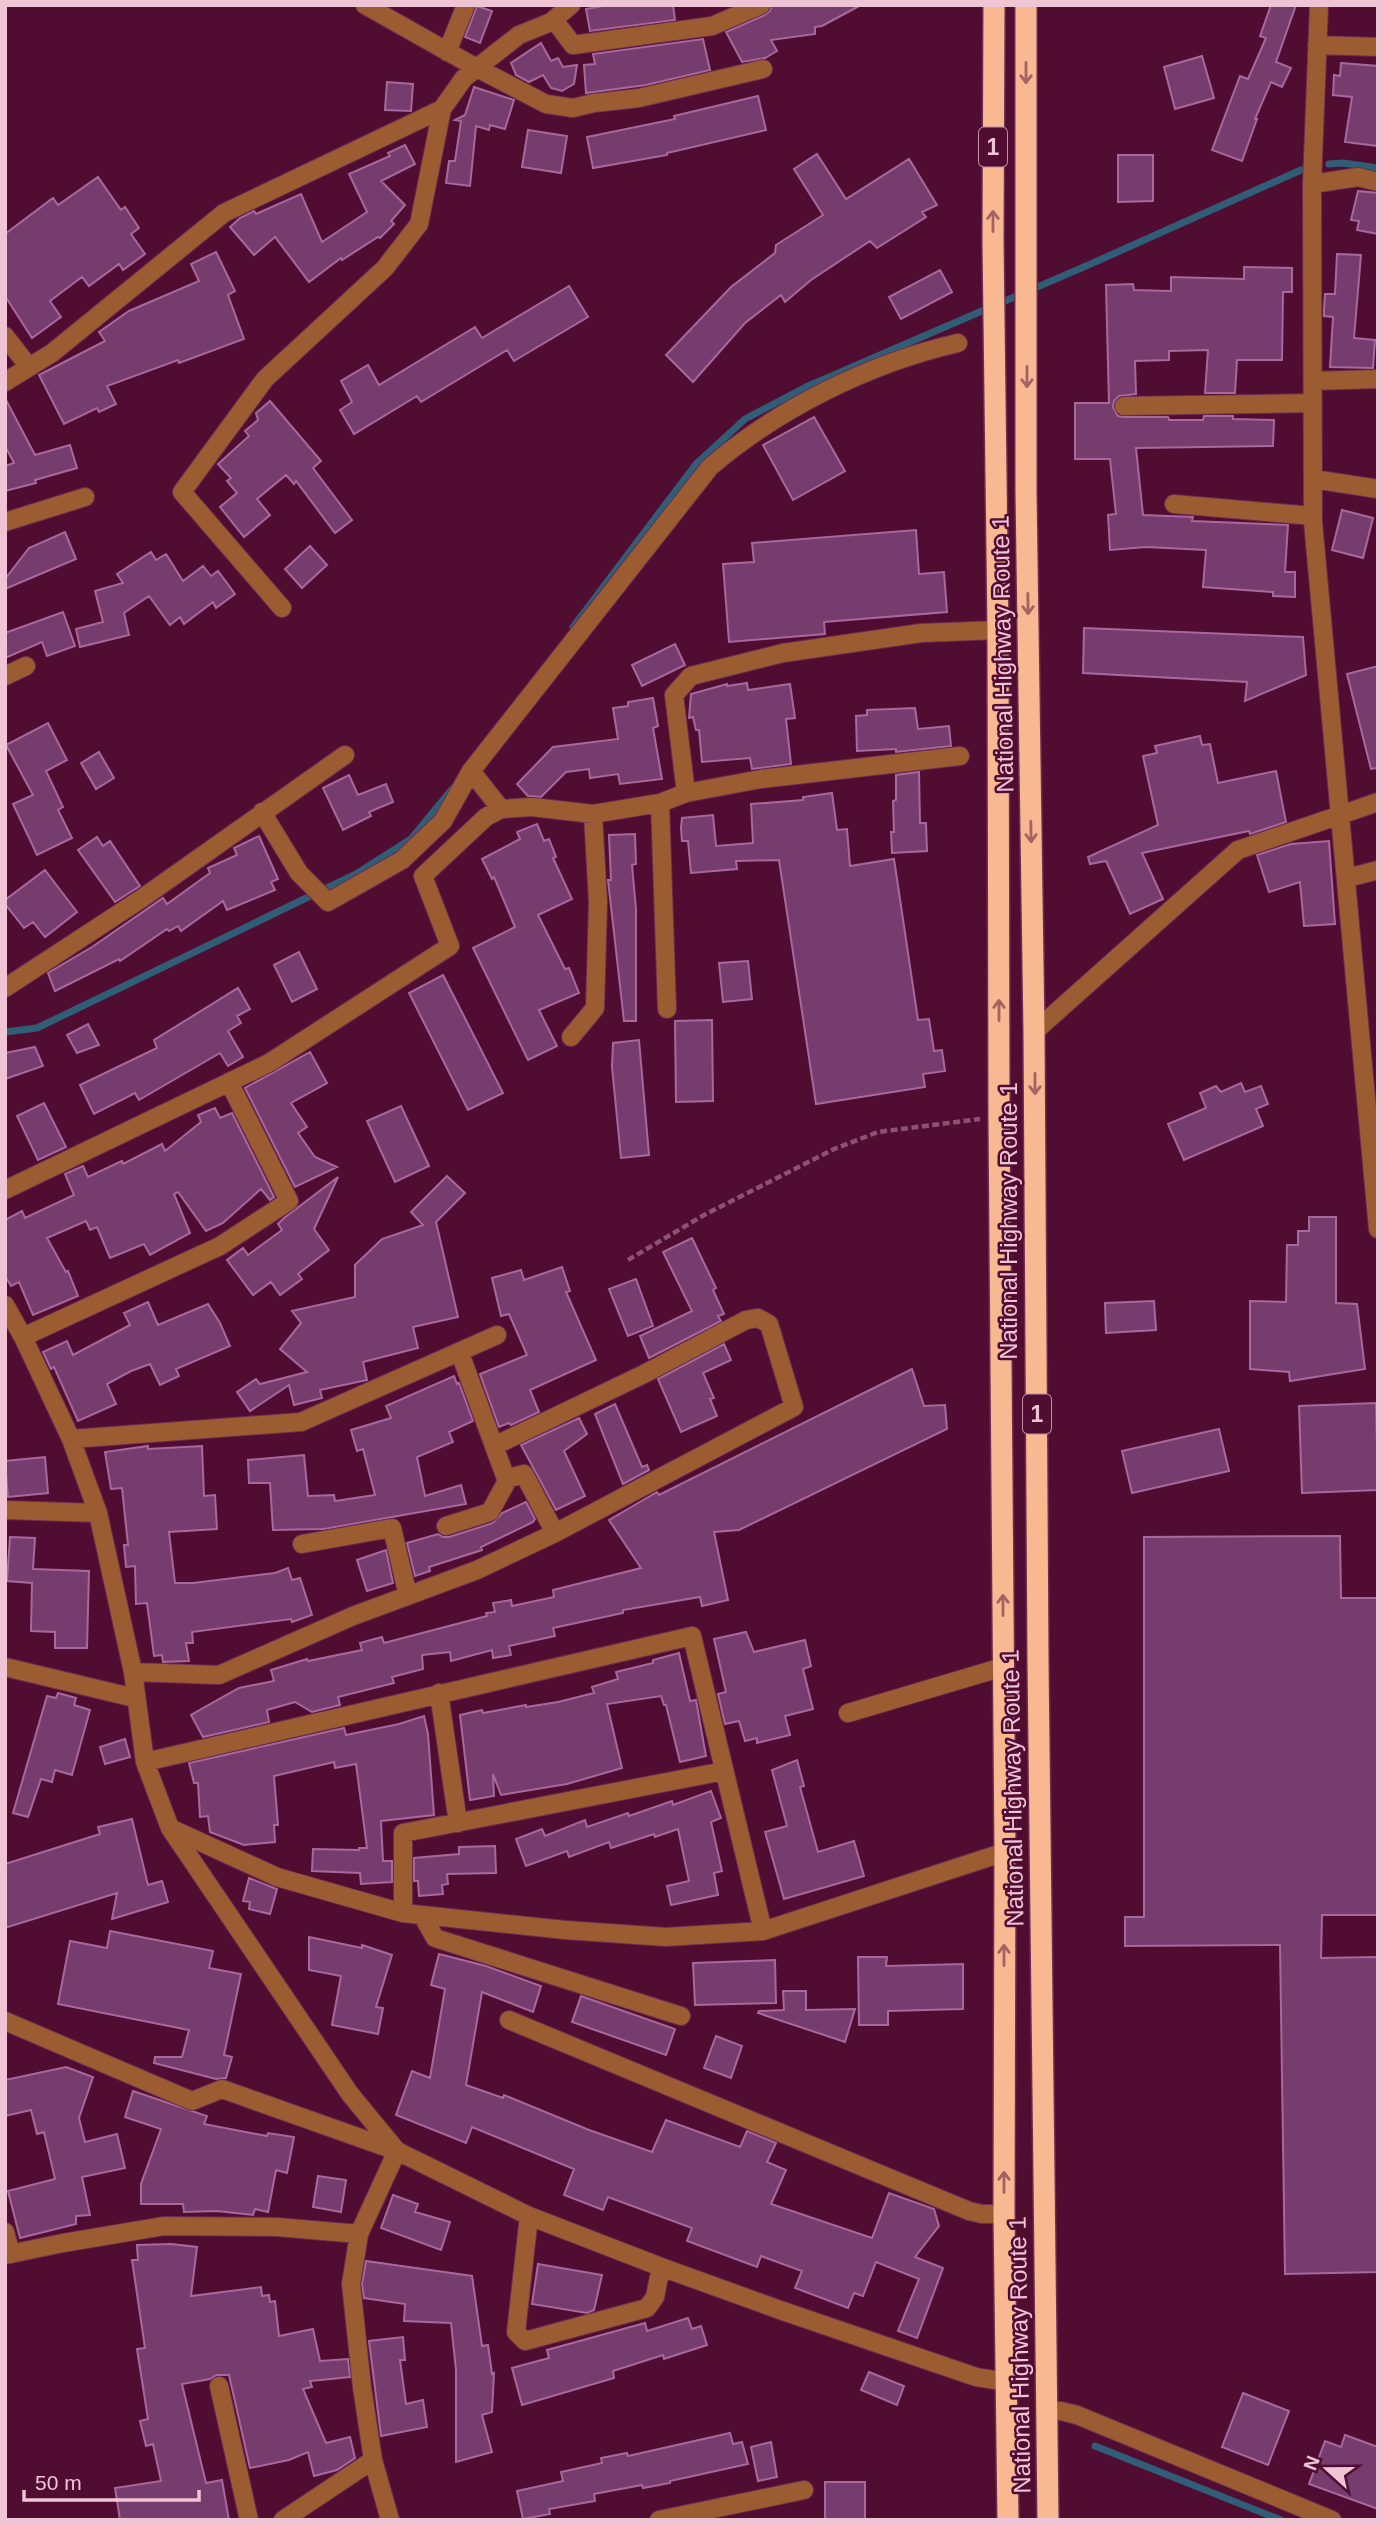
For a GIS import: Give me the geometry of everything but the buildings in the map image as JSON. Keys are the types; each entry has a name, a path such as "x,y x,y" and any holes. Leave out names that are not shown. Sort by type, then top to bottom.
{"highway":[{"name":"National Highway Route 1","path":"994,5 993,322 998,630 1005,1852 1004,2214 1008,2520"},
{"name":"National Highway Route 1","path":"1026,5 1026,492 1034,1032 1048,2520"}],"street":[{"path":"365,5 546,104 573,108 639,98 763,69"},
{"path":"447,52 466,5"},
{"path":"282,608 182,492 265,379 385,268 419,225 442,109 464,78 519,36 554,20 571,5"},
{"path":"554,20 573,46 712,26 761,5"},
{"path":"1319,5 1312,184 1313,516 1338,816 1378,1229"},
{"path":"1317,45 1378,47"},
{"path":"5,382 52,353 224,213 442,109"},
{"path":"1312,184 1358,177 1378,182"},
{"path":"5,336 29,367"},
{"path":"262,813 299,873 328,902 402,860 443,821 471,771 710,467 737,444 788,410 845,382 929,349 958,343"},
{"path":"1313,381 1378,379"},
{"path":"1124,405 1312,403"},
{"path":"1313,478 1378,489"},
{"path":"5,523 85,497"},
{"path":"1174,504 1313,516"},
{"path":"686,793 674,695 691,676 783,653 921,633 998,630"},
{"path":"5,676 26,666"},
{"path":"5,988 141,899 345,755"},
{"path":"5,1190 269,1063 450,946 423,876 486,817 501,809 532,807 593,814 660,803 686,793 761,779 960,756"},
{"path":"471,771 501,809"},
{"path":"1034,1032 1238,850 1378,802"},
{"path":"660,803 667,1009"},
{"path":"571,1037 595,1007 598,902 593,814"},
{"path":"1346,878 1378,870"},
{"path":"23,1338 220,1246 289,1201 229,1082"},
{"path":"5,1305 71,1439 98,1513 133,1671 145,1762 170,1828 349,2094 397,2151"},
{"path":"133,1671 219,1675 353,1616 477,1570 555,1533 794,1407 769,1324 758,1318 746,1320 644,1374 494,1446"},
{"path":"71,1439 301,1422 497,1335"},
{"path":"446,1526 490,1512 506,1479 460,1353"},
{"path":"506,1479 524,1474 555,1533"},
{"path":"5,1510 98,1513"},
{"path":"302,1544 392,1528 408,1596"},
{"path":"145,1762 692,1636 763,1931"},
{"path":"5,1667 135,1698"},
{"path":"848,1713 1003,1667"},
{"path":"439,1693 458,1822"},
{"path":"403,1913 403,1833 724,1771"},
{"path":"170,1828 277,1877 403,1913 565,1930 666,1937 763,1931 1005,1852"},
{"path":"422,1915 435,1938 681,2016"},
{"path":"509,2020 969,2211 1004,2214"},
{"path":"5,2021 192,2101 222,2089 397,2151 528,2216 661,2267 976,2377 1007,2382"},
{"path":"390,2520 373,2460 351,2284 359,2234 397,2151"},
{"path":"528,2216 516,2332 525,2341 647,2308 655,2297 661,2267"},
{"path":"5,2232 8,2255 164,2226 277,2227 359,2234"},
{"path":"219,2386 249,2520"},
{"path":"1047,2411 1077,2415 1332,2520"},
{"path":"283,2520 373,2460"},
{"path":"659,2520 804,2490"}],"path":[{"path":"628,1261 704,1215 834,1149 878,1132 999,1117"}],"waterway":[{"path":"1329,164 1343,163 1378,168"},
{"path":"573,627 696,464 745,419 806,387 1301,170"},
{"path":"5,1032 37,1028 356,874 411,839 453,788"},
{"path":"1095,2446 1281,2520"}]}
